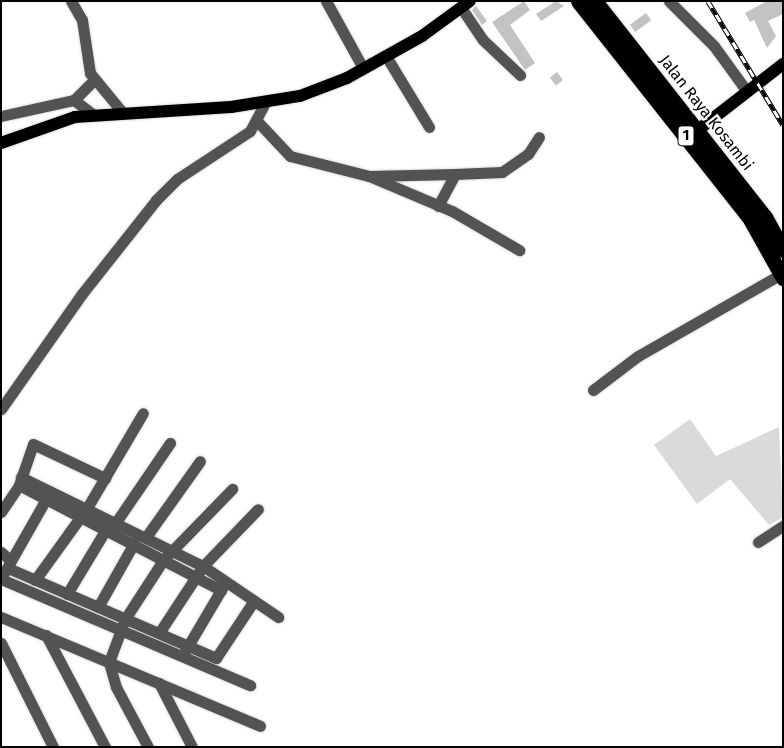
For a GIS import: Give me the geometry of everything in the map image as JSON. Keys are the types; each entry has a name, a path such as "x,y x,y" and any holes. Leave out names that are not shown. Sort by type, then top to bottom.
{"highway":[{"name":"Jalan Raya Kosambi","path":"578,1 750,219 782,276"},
{"name":"Jalan Raya Kosambi","path":"595,1 698,130 764,217 783,250"}],"main road":[{"path":"1,143 60,120 94,115 265,103 320,90 386,56 466,5"},
{"path":"698,130 746,90 783,64"}],"street":[{"path":"72,1 82,20 94,80 123,113"},
{"path":"326,1 363,68"},
{"path":"669,1 714,46 746,90"},
{"path":"466,5 483,40 520,75"},
{"path":"386,56 428,127"},
{"path":"1,116 74,100 94,80"},
{"path":"74,100 94,115"},
{"path":"1,409 82,295 156,200 177,179 258,122 265,103"},
{"path":"258,122 290,156 370,176 438,206 519,250"},
{"path":"370,176 502,172 528,154 539,137"},
{"path":"438,206 455,174"},
{"path":"593,390 638,356 782,276"},
{"path":"36,580 83,512 143,413"},
{"path":"67,594 170,442"},
{"path":"1,512 20,481 29,448 38,444 104,478"},
{"path":"146,537 200,461"},
{"path":"20,481 46,499 83,512"},
{"path":"20,481 83,512 134,543 168,555 199,570 278,617"},
{"path":"148,747 116,687 109,662 124,624 168,555 232,489"},
{"path":"5,571 46,499"},
{"path":"159,633 199,570 258,509"},
{"path":"758,542 783,526"},
{"path":"111,528 146,537 168,555"},
{"path":"98,607 134,543"},
{"path":"1,552 5,571"},
{"path":"5,571 36,580 49,592 67,594 98,607 124,624 159,633 185,650 250,685"},
{"path":"5,571 49,592 185,650 216,658 253,602"},
{"path":"185,650 223,586"},
{"path":"1,617 260,726"},
{"path":"46,635 106,747"},
{"path":"1,644 53,747"},
{"path":"159,683 192,747"}],"shaded area":[{"path":"690,419 716,456 779,427 783,517 769,525 730,479 697,504 654,445"}],"building":[{"path":"524,1 530,10 510,25 535,63 525,70 492,22"},
{"path":"556,1 564,6 541,21 536,14"},
{"path":"767,1 783,1 783,14 768,21 776,36 767,48 754,20 750,22 745,13"},
{"path":"476,6 487,21 482,25 472,10"},
{"path":"646,13 651,20 635,32 630,25"},
{"path":"557,72 563,80 556,85 550,77"}],"railway":[{"path":"708,1 783,125"}]}
